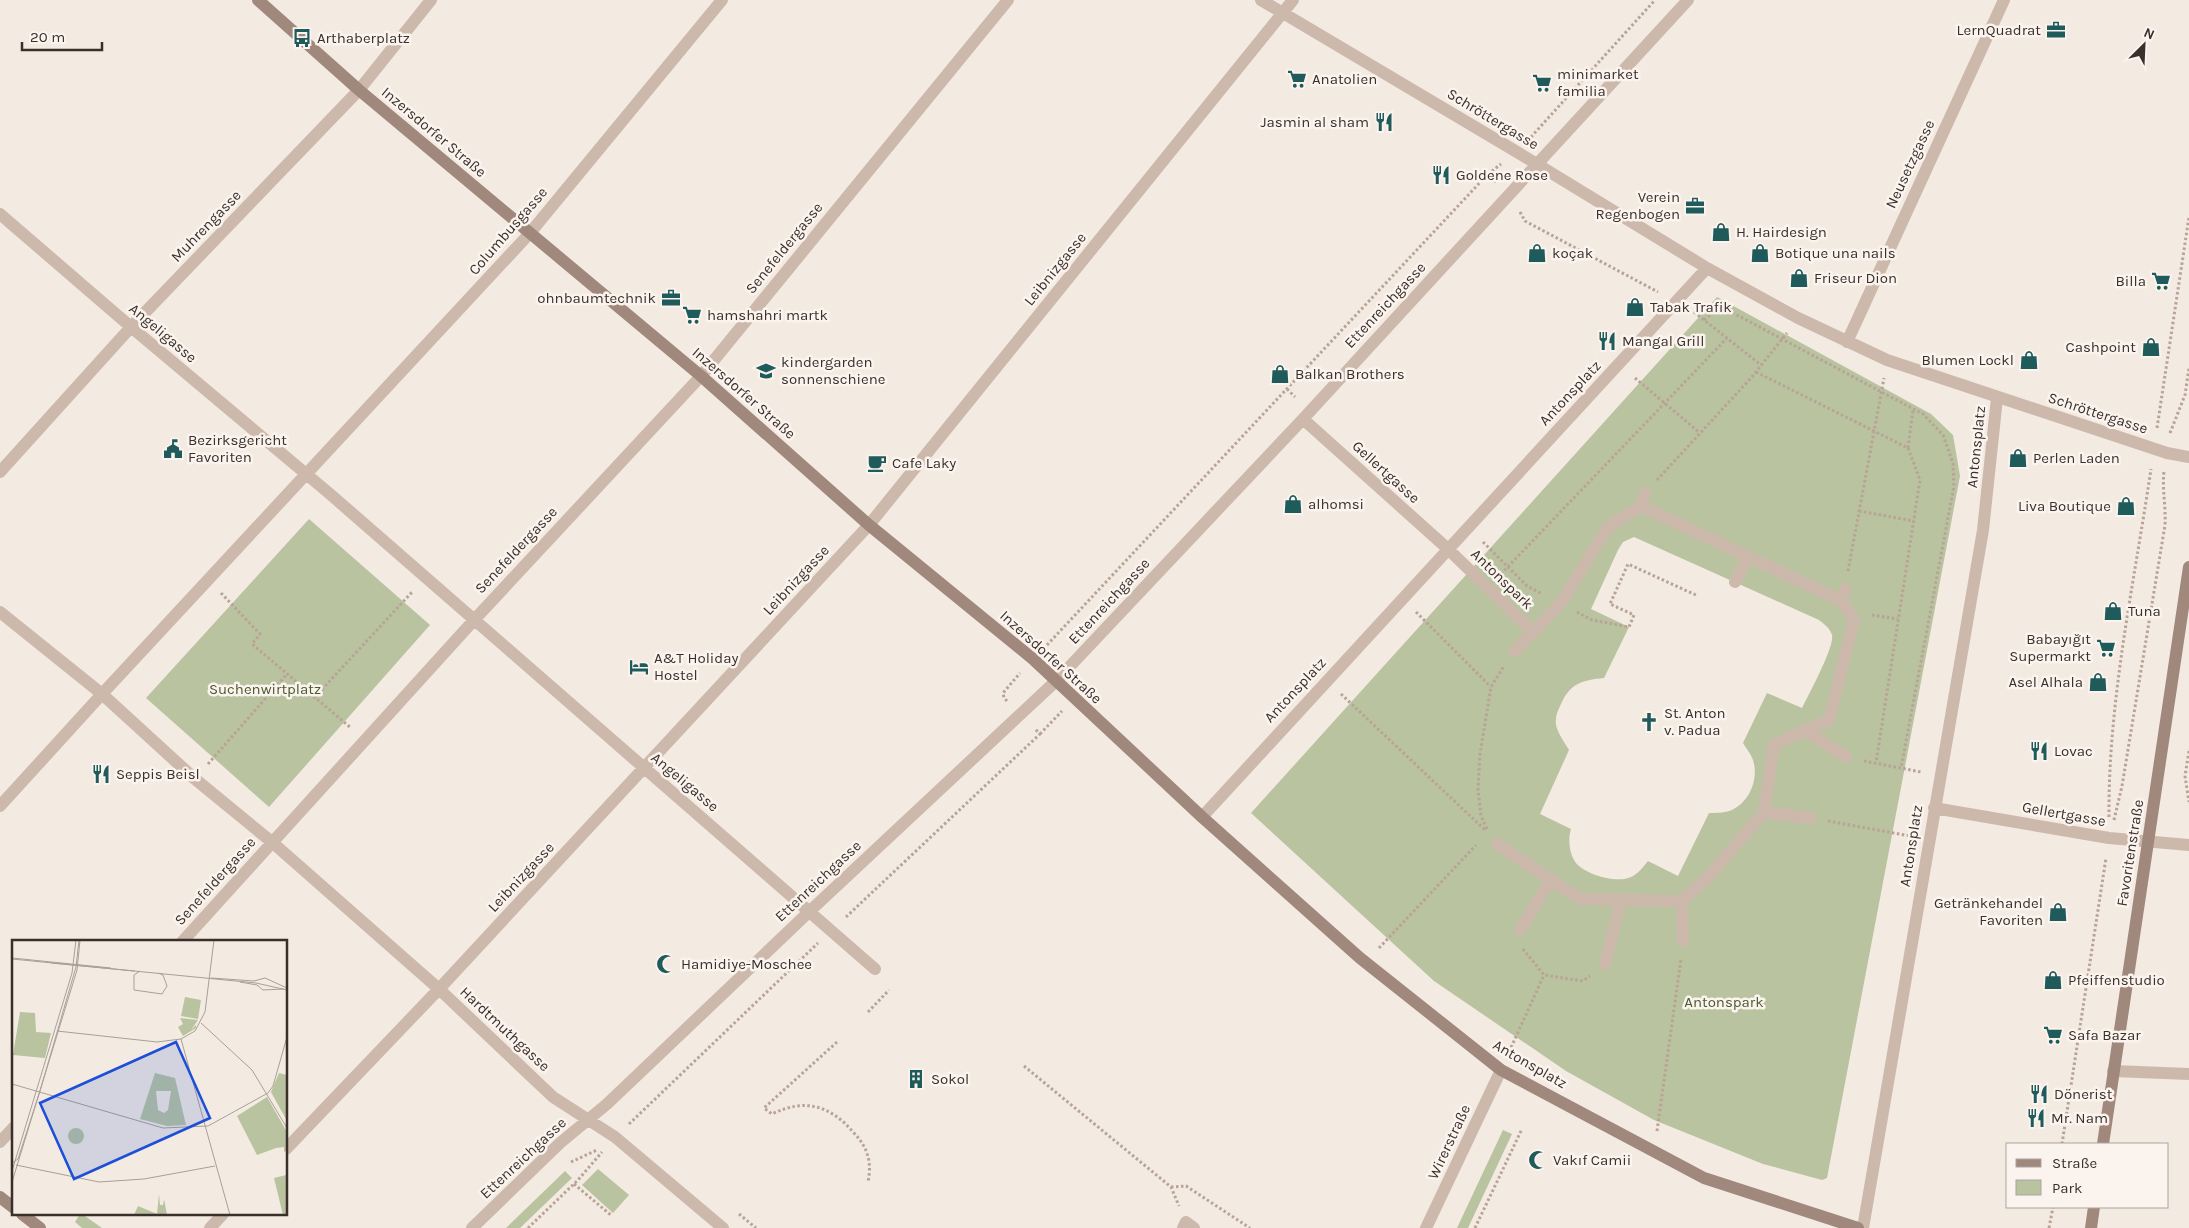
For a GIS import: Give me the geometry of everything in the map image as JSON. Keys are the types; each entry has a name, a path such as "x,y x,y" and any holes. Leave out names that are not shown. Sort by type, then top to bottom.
{"street":[{"name":"Inzersdorfer Straße","path":"258,0 358,90 700,376 869,525 1026,653 1202,817"},
{"name":"Muhrengasse","path":"0,472 131,327 358,90 431,0"},
{"name":"Columbusgasse","path":"307,475 530,233 722,0"},
{"name":"Senefeldergasse","path":"475,619 700,376 1008,0"},
{"name":"Schröttergasse","path":"1261,0 1707,268"},
{"name":"Leibnizgasse","path":"288,1147 439,989 869,525 1293,0"},
{"name":"Ettenreichgasse","path":"472,1228 560,1143 607,1104 1056,681 1303,419 1688,0"},
{"name":"Neusetzgasse","path":"1847,342 2004,0"},
{"name":"Angeligasse","path":"0,214 307,475"},
{"name":"Antonsplatz","path":"1858,1228 1704,1178 1501,1070 1365,963 1202,817 1707,268 1798,318 1887,360 1998,398 1982,530 1863,1228"},
{"name":"Schröttergasse","path":"1998,398 2160,451 2189,457"},
{"name":"Gellertgasse","path":"1303,419 1448,549"},
{"path":"0,612 102,694 194,779 272,843 475,619 307,475 102,694 0,806"},
{"path":"1515,651 1560,604 1608,527 1641,506 1645,493"},
{"path":"1497,844 1580,899 1682,902 1710,875 1764,812 1774,744 1829,720 1854,620 1844,595 1748,556 1641,506"},
{"name":"Antonspark","path":"1448,549 1533,632"},
{"path":"1735,582 1748,556"},
{"name":"Favoritenstraße","path":"2103,1143 2189,567"},
{"name":"Angeligasse","path":"475,619 643,768 811,910 876,968"},
{"path":"1805,730 1846,758"},
{"name":"Gellertgasse","path":"1934,808 2109,838 2189,845"},
{"path":"1764,812 1810,818"},
{"name":"Senefeldergasse","path":"184,940 272,843"},
{"name":"Hardtmuthgasse","path":"272,843 439,989 553,1097 615,1138 723,1228"},
{"path":"1520,930 1551,879"},
{"path":"1604,964 1621,900"},
{"path":"1682,902 1684,941"},
{"name":"Wirerstraße","path":"1426,1228 1501,1070"},
{"path":"2113,1071 2189,1074"},
{"path":"0,1142 12,1129"},
{"path":"0,1197 12,1206"},
{"path":"2091,1228 2094,1208"},
{"path":"25,1216 40,1228"},
{"path":"210,1228 222,1216"}],"path":[{"path":"1487,175 1511,194 1525,221 1695,313 1761,365"},
{"path":"2109,838 2109,782 2115,704 2160,451 2189,217"},
{"path":"1704,320 1720,306 1923,414 1943,435 1953,463 1954,486 1901,768"},
{"path":"1688,320 1695,313"},
{"path":"1645,493 1756,372 1798,318"},
{"path":"1488,588 1727,338"},
{"path":"1844,595 1887,360"},
{"path":"2062,1143 2109,838 2122,786 2165,524 2166,510 2160,451 2184,395 2189,368"},
{"path":"1628,385 1642,371"},
{"path":"1756,372 1908,448"},
{"path":"1635,378 1700,433"},
{"path":"1876,763 1920,480 1908,448 1914,410"},
{"path":"1859,511 1914,521"},
{"path":"1488,536 1482,543 1527,586 1592,620 1629,627 1634,615 1610,604 1628,564 1698,596"},
{"path":"315,697 426,577"},
{"path":"209,580 260,634 252,644 365,740"},
{"path":"1402,599 1491,687"},
{"path":"1871,614 1898,619"},
{"path":"1488,833 1481,816 1478,789 1480,754 1491,687 1515,651"},
{"path":"194,779 287,674"},
{"path":"1326,680 1488,833 1497,844"},
{"path":"1040,734 1074,698"},
{"path":"2189,751 2185,776 2189,802"},
{"path":"1846,758 1939,776"},
{"path":"1810,818 1928,839"},
{"path":"1365,963 1488,833"},
{"path":"1520,930 1519,940 1525,952 1544,975 1583,981 1604,964"},
{"path":"1654,1152 1684,941"},
{"path":"1501,1070 1544,975"},
{"path":"868,1012 889,990"},
{"path":"837,1042 764,1108 772,1114 791,1106 809,1106 834,1114 848,1125 867,1151 870,1166 868,1182"},
{"path":"1024,1066 1171,1187 1187,1226"},
{"path":"1475,1228 1522,1129"},
{"path":"528,1228 574,1184 607,1145"},
{"path":"574,1184 612,1216"},
{"path":"1171,1187 1186,1186 1250,1228"},
{"path":"2049,1228 2053,1208"}],"green space":[{"name":"Antonspark","path":"1717,297 1931,414 1953,435 1960,476 1827,1178 1822,1180 1763,1164 1654,1120 1566,1071 1434,981 1251,813","holes":["1634,537 1819,620 1830,630 1832,641 1802,708 1767,693 1743,743 1755,767 1752,789 1744,801 1732,810 1709,813 1678,876 1648,861 1636,874 1625,879 1600,876 1584,870 1578,865 1570,849 1571,829 1540,814 1569,750 1556,725 1556,716 1561,705 1569,691 1574,687 1584,681 1604,678 1629,627 1591,609 1623,542"]},
{"name":"Suchenwirtplatz","path":"309,519 430,625 269,807 146,698"},
{"path":"1503,1130 1512,1134 1468,1228 1457,1228"},
{"path":"598,1169 629,1195 613,1213 582,1185"},
{"path":"565,1171 572,1178 520,1228 506,1228"},
{"path":"79,1216 85,1216 102,1228 82,1228 75,1222"}],"place":[{"name":"LernQuadrat","path":"2056,30"},
{"name":"Arthaberplatz","path":"302,38"},
{"name":"Anatolien","path":"1297,79"},
{"name":"minimarket familia","path":"1542,83"},
{"name":"Jasmin al sham","path":"1384,122"},
{"name":"Goldene Rose","path":"1441,175"},
{"name":"Verein Regenbogen","path":"1695,206"},
{"name":"H. Hairdesign","path":"1721,232"},
{"name":"koçak","path":"1537,253"},
{"name":"Botique una nails","path":"1760,253"},
{"name":"Friseur Dion","path":"1799,278"},
{"name":"Billa","path":"2161,281"},
{"name":"ohnbaumtechnik","path":"671,298"},
{"name":"Tabak Trafik","path":"1635,307"},
{"name":"hamshahri martk","path":"692,315"},
{"name":"Mangal Grill","path":"1607,341"},
{"name":"Cashpoint","path":"2151,347"},
{"name":"Blumen Lockl","path":"2029,360"},
{"name":"kindergarden sonnenschiene","path":"766,371"},
{"name":"Balkan Brothers","path":"1280,374"},
{"name":"Bezirksgericht Favoriten","path":"173,449"},
{"name":"Perlen Laden","path":"2018,458"},
{"name":"Cafe Laky","path":"877,463"},
{"name":"alhomsi","path":"1293,504"},
{"name":"Liva Boutique","path":"2126,506"},
{"name":"Tuna","path":"2113,611"},
{"name":"Babayığıt Supermarkt","path":"2106,648"},
{"name":"A&T Holiday Hostel","path":"639,667"},
{"name":"Asel Alhala","path":"2098,682"},
{"name":"St. Anton v. Padua","path":"1649,722"},
{"name":"Lovac","path":"2039,751"},
{"name":"Seppis Beisl","path":"101,774"},
{"name":"Getränkehandel Favoriten","path":"2058,912"},
{"name":"Hamidiye-Moschee","path":"666,964"},
{"name":"Pfeiffenstudio","path":"2053,980"},
{"name":"Safa Bazar","path":"2053,1035"},
{"name":"Sokol","path":"916,1079"},
{"name":"Dönerist","path":"2039,1094"},
{"name":"Mr. Nam","path":"2036,1118"},
{"name":"Vakıf Camii","path":"1538,1160"}]}
